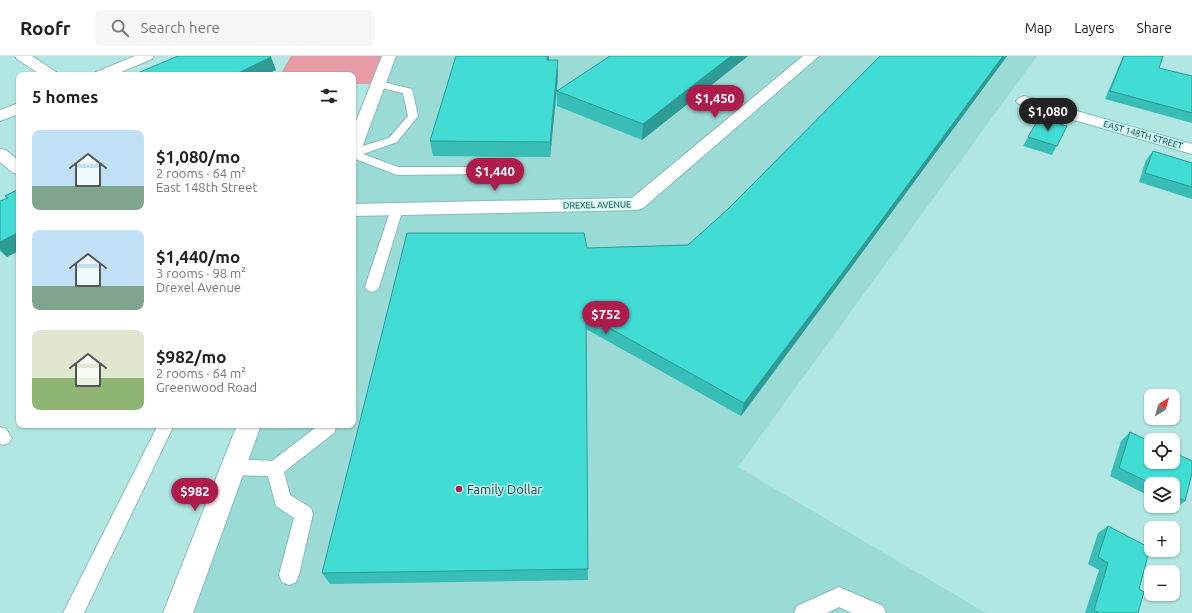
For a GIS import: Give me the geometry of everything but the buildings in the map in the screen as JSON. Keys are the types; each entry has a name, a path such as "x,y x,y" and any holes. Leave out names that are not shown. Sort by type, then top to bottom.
{"street":[{"path":"22,56 46,72"},
{"path":"108,72 148,56"},
{"path":"356,144 389,56"},
{"name":"DREXEL AVENUE","path":"356,210 637,204 812,56"},
{"name":"EAST 148TH STREET","path":"1024,101 1192,149"},
{"path":"0,116 16,109"},
{"path":"0,154 16,167"},
{"path":"178,613 248,428"}],"lane":[{"path":"356,151 393,140 414,116 408,91 378,84"},
{"path":"356,153 397,171 487,171"},
{"path":"372,287 396,209"},
{"path":"73,613 165,428"},
{"path":"233,467 275,469 328,428"},
{"path":"275,469 282,500 304,514 289,574"},
{"path":"804,613 839,597 876,613"}],"shaded area":[{"path":"291,56 389,56 378,84 356,84 356,72 282,72"},
{"path":"390,56 1037,56 738,467 986,613 179,613 249,428 356,428 356,145"}],"place":[{"name":"Family Dollar","path":"459,489"}]}
